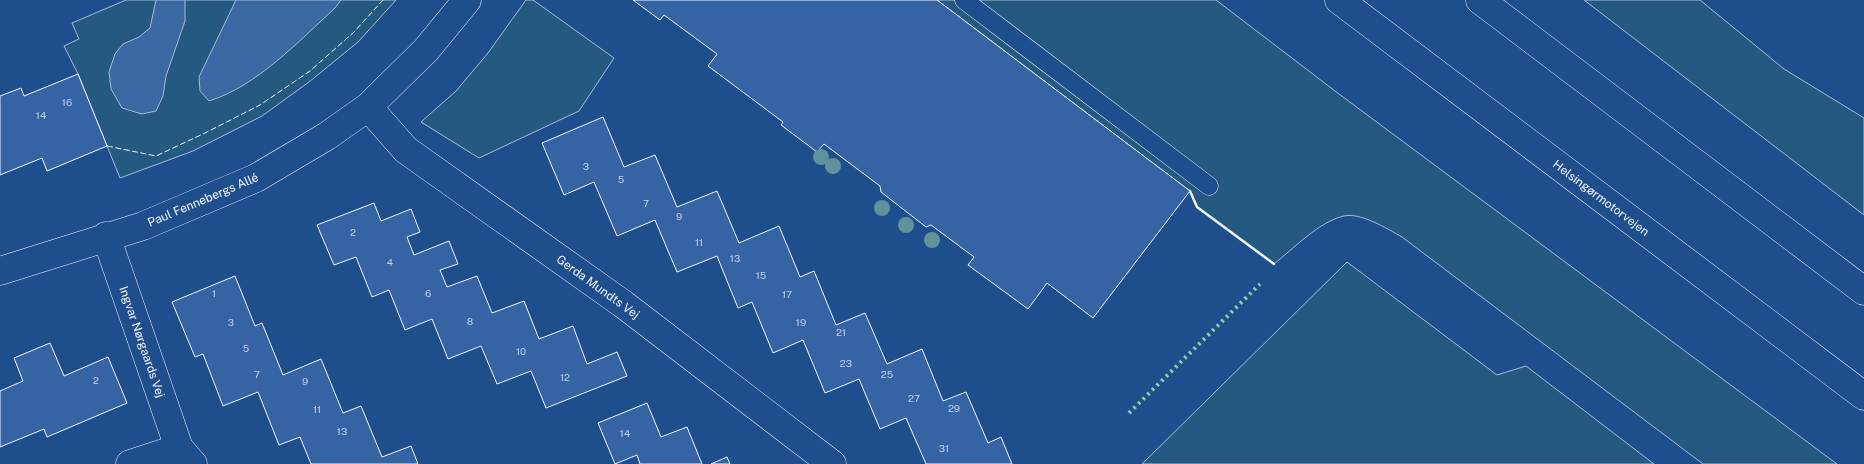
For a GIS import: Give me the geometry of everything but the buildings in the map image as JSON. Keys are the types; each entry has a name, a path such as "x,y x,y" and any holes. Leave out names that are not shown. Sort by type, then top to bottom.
{"main road":[{"name":"Paul Fennebergs Allé","path":"0,271 106,236 143,226 256,178 327,136 368,107 426,50 466,0"},
{"name":"Helsingørmotorvejen","path":"1338,0 1864,396"},
{"path":"1480,0 1864,291"},
{"name":"Gerda Mundts Vej","path":"368,107 406,150 623,304 832,464"},
{"name":"Ingvar Nørgaards Vej","path":"106,236 186,456 130,464"}],"lane":[{"path":"964,0 1209,186"}],"shaded area":[{"path":"126,0 396,0 358,42 309,82 262,116 193,151 120,178 78,74 64,46 79,39 72,23"},
{"path":"156,0 185,0 185,21 166,76 163,96 156,111 142,114 122,108 111,89 109,72 115,54 123,44 139,37 150,28"},
{"path":"236,0 341,0 307,34 260,74 227,94 209,101 200,91 199,77"},
{"path":"526,0 533,0 614,58 579,111 479,158 421,122 456,91 488,53"},
{"path":"937,0 1216,0 1335,91 1837,464 1703,464 1402,237 1358,216 1344,216 1316,229 1274,264 1197,207 1190,191"},
{"path":"1584,0 1700,0 1784,69 1864,118 1864,215"},
{"path":"1347,262 1497,375 1526,366 1654,464 1142,464"}],"hedge":[{"path":"1129,413 1260,284"}],"fence":[{"path":"107,146 156,156 260,105 310,71 354,32 383,0"}],"wall":[{"path":"1190,191 1197,207 1274,264"}]}
